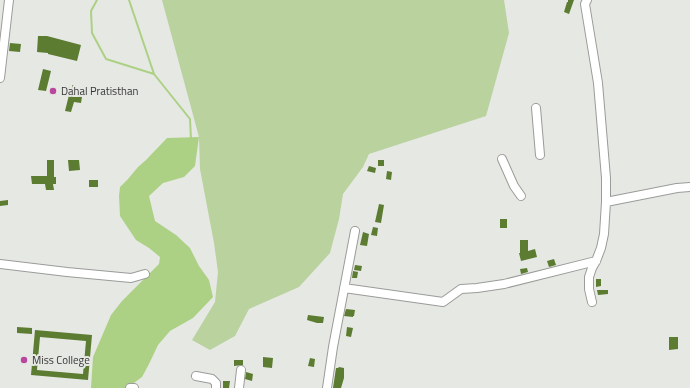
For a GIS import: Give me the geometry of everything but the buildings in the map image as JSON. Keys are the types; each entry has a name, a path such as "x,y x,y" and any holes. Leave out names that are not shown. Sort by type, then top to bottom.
{"street":[{"path":"0,78 9,0"},
{"path":"587,0 585,4 598,83 606,178 604,234 601,248 589,277 589,290 592,302"},
{"path":"536,108 540,155"},
{"path":"502,159 514,186 522,196"},
{"path":"606,202 677,188 690,187"},
{"path":"327,388 355,231"},
{"path":"344,288 443,302 461,289 504,284 596,261"},
{"path":"0,264 131,278 145,274"},
{"path":"239,388 241,370"},
{"path":"196,376 212,379 216,383 216,388"}],"shaded area":[{"path":"162,0 504,0 509,33 486,116 369,154 363,167 343,194 339,219 330,253 299,287 249,309 235,336 210,350 192,340 215,302 218,272 200,169 199,137"},
{"path":"199,137 195,166 184,177 163,183 149,196 155,221 176,235 190,248 199,266 209,280 213,297 193,318 170,331 158,345 142,377 127,388 91,388 93,357 111,315 122,301 159,264 160,257 136,240 120,216 120,187 167,138"}],"waterway":[{"path":"97,0 91,11 92,33 106,59 154,74"},
{"path":"129,0 154,74 190,119 191,140"}],"place":[{"name":"Dahal Pratisthan","path":"53,91"},
{"name":"Miss College","path":"24,360"}]}
